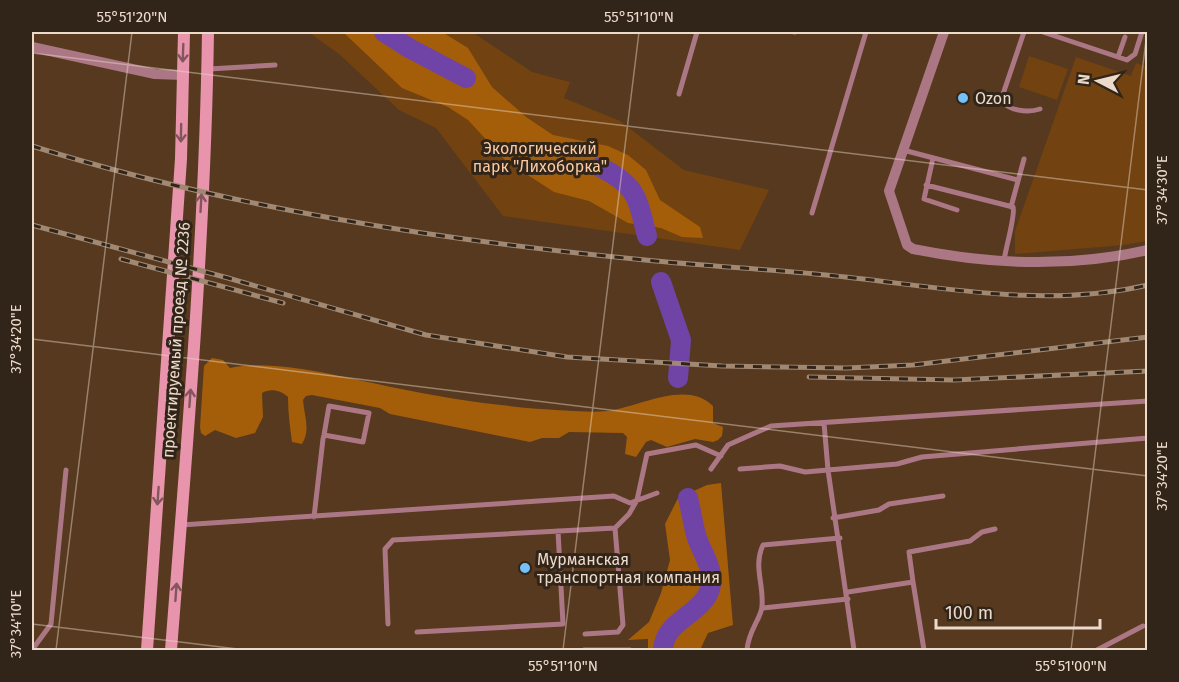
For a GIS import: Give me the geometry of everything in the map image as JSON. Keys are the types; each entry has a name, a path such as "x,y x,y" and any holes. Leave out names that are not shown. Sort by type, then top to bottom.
{"main road":[{"name":"проектируемый проезд № 2236","path":"147,651 181,159 184,32"},
{"name":"проектируемый проезд № 2236","path":"171,651 191,389 208,32"}],"street":[{"path":"944,32 889,192 907,245 913,249 965,260 1003,263 1067,263 1148,250"},
{"path":"32,47 154,74 183,75"}],"lane":[{"path":"679,94 697,32"},
{"path":"812,213 866,32"},
{"path":"1024,32 1001,100 1004,105 1026,112 1040,110"},
{"path":"1043,32 1126,60 1132,57 1142,32"},
{"path":"1118,57 1125,37"},
{"path":"207,69 275,65"},
{"path":"903,150 1018,180"},
{"path":"933,158 926,185 925,201 957,210"},
{"path":"1011,207 1024,159"},
{"path":"926,185 1011,207 1015,212 1006,238 1003,263"},
{"path":"711,469 728,445 771,426 1148,401"},
{"path":"314,517 324,435 329,406 369,413 363,442 324,435"},
{"path":"824,423 833,518 840,538 854,651"},
{"path":"740,469 780,466 804,472 897,464 922,457 1148,438"},
{"path":"388,624 385,549 393,540 615,528 629,514 637,500 647,454 696,445 721,456"},
{"path":"32,651 51,624 66,470"},
{"path":"181,525 614,496 630,503 657,493"},
{"path":"833,518 879,510 889,504 943,496"},
{"path":"585,634 618,632 623,625 615,528"},
{"path":"924,651 909,552 970,541 982,532 995,529"},
{"path":"417,632 563,624 558,531"},
{"path":"747,651 752,627 763,608 757,558 763,545 840,538"},
{"path":"763,608 848,596 913,582"},
{"path":"1097,651 1143,626"},
{"path":"584,651 630,651"}],"green space":[{"name":"Экологический парк \"Лихоборка\"","path":"308,32 472,32 532,72 570,82 564,98 620,121 684,170 769,190 740,250 503,216 436,128 399,110 339,54"},
{"path":"343,32 442,32 468,48 492,87 526,117 553,135 608,146 628,155 646,170 660,200 700,227 703,238 682,237 661,228 628,223 589,201 554,192 506,161 468,120 448,107 402,88"},
{"path":"1029,56 1068,69 1057,100 1019,87"},
{"path":"1076,57 1131,76 1136,63 1147,67 1147,241 1015,254 1015,231"},
{"path":"212,358 223,360 230,368 269,366 290,368 450,398 540,409 608,411 662,397 690,395 702,398 713,406 713,423 723,427 722,436 713,442 695,439 667,447 651,440 646,442 636,457 625,454 627,437 623,433 569,432 559,438 542,438 530,442 390,414 380,408 312,395 306,396 303,400 307,428 302,444 292,442 288,397 272,390 262,393 263,417 255,433 236,438 215,430 205,436 201,433 200,427 204,366"},
{"path":"721,483 733,625 708,633 700,650 648,650 648,639 628,640 649,622 661,593 670,560 665,524 678,498 707,485"}],"waterway":[{"path":"384,32 466,78"},
{"path":"600,167 622,180 634,194 647,236"},
{"path":"661,282 681,340 678,378"},
{"path":"663,650 670,631 706,598 710,589 710,568 696,535 688,498"}],"railway":[{"path":"32,146 107,168 258,204 412,231 567,252 826,275 987,293 1067,295 1108,292 1148,285"},
{"path":"32,225 426,335 567,357 722,366 847,368 913,365 1148,337"},
{"path":"121,259 283,303"},
{"path":"809,377 954,380 1148,371"}],"place":[{"name":"Ozon","path":"963,98"},
{"name":"Мурманская транспортная компания","path":"525,568"}]}
